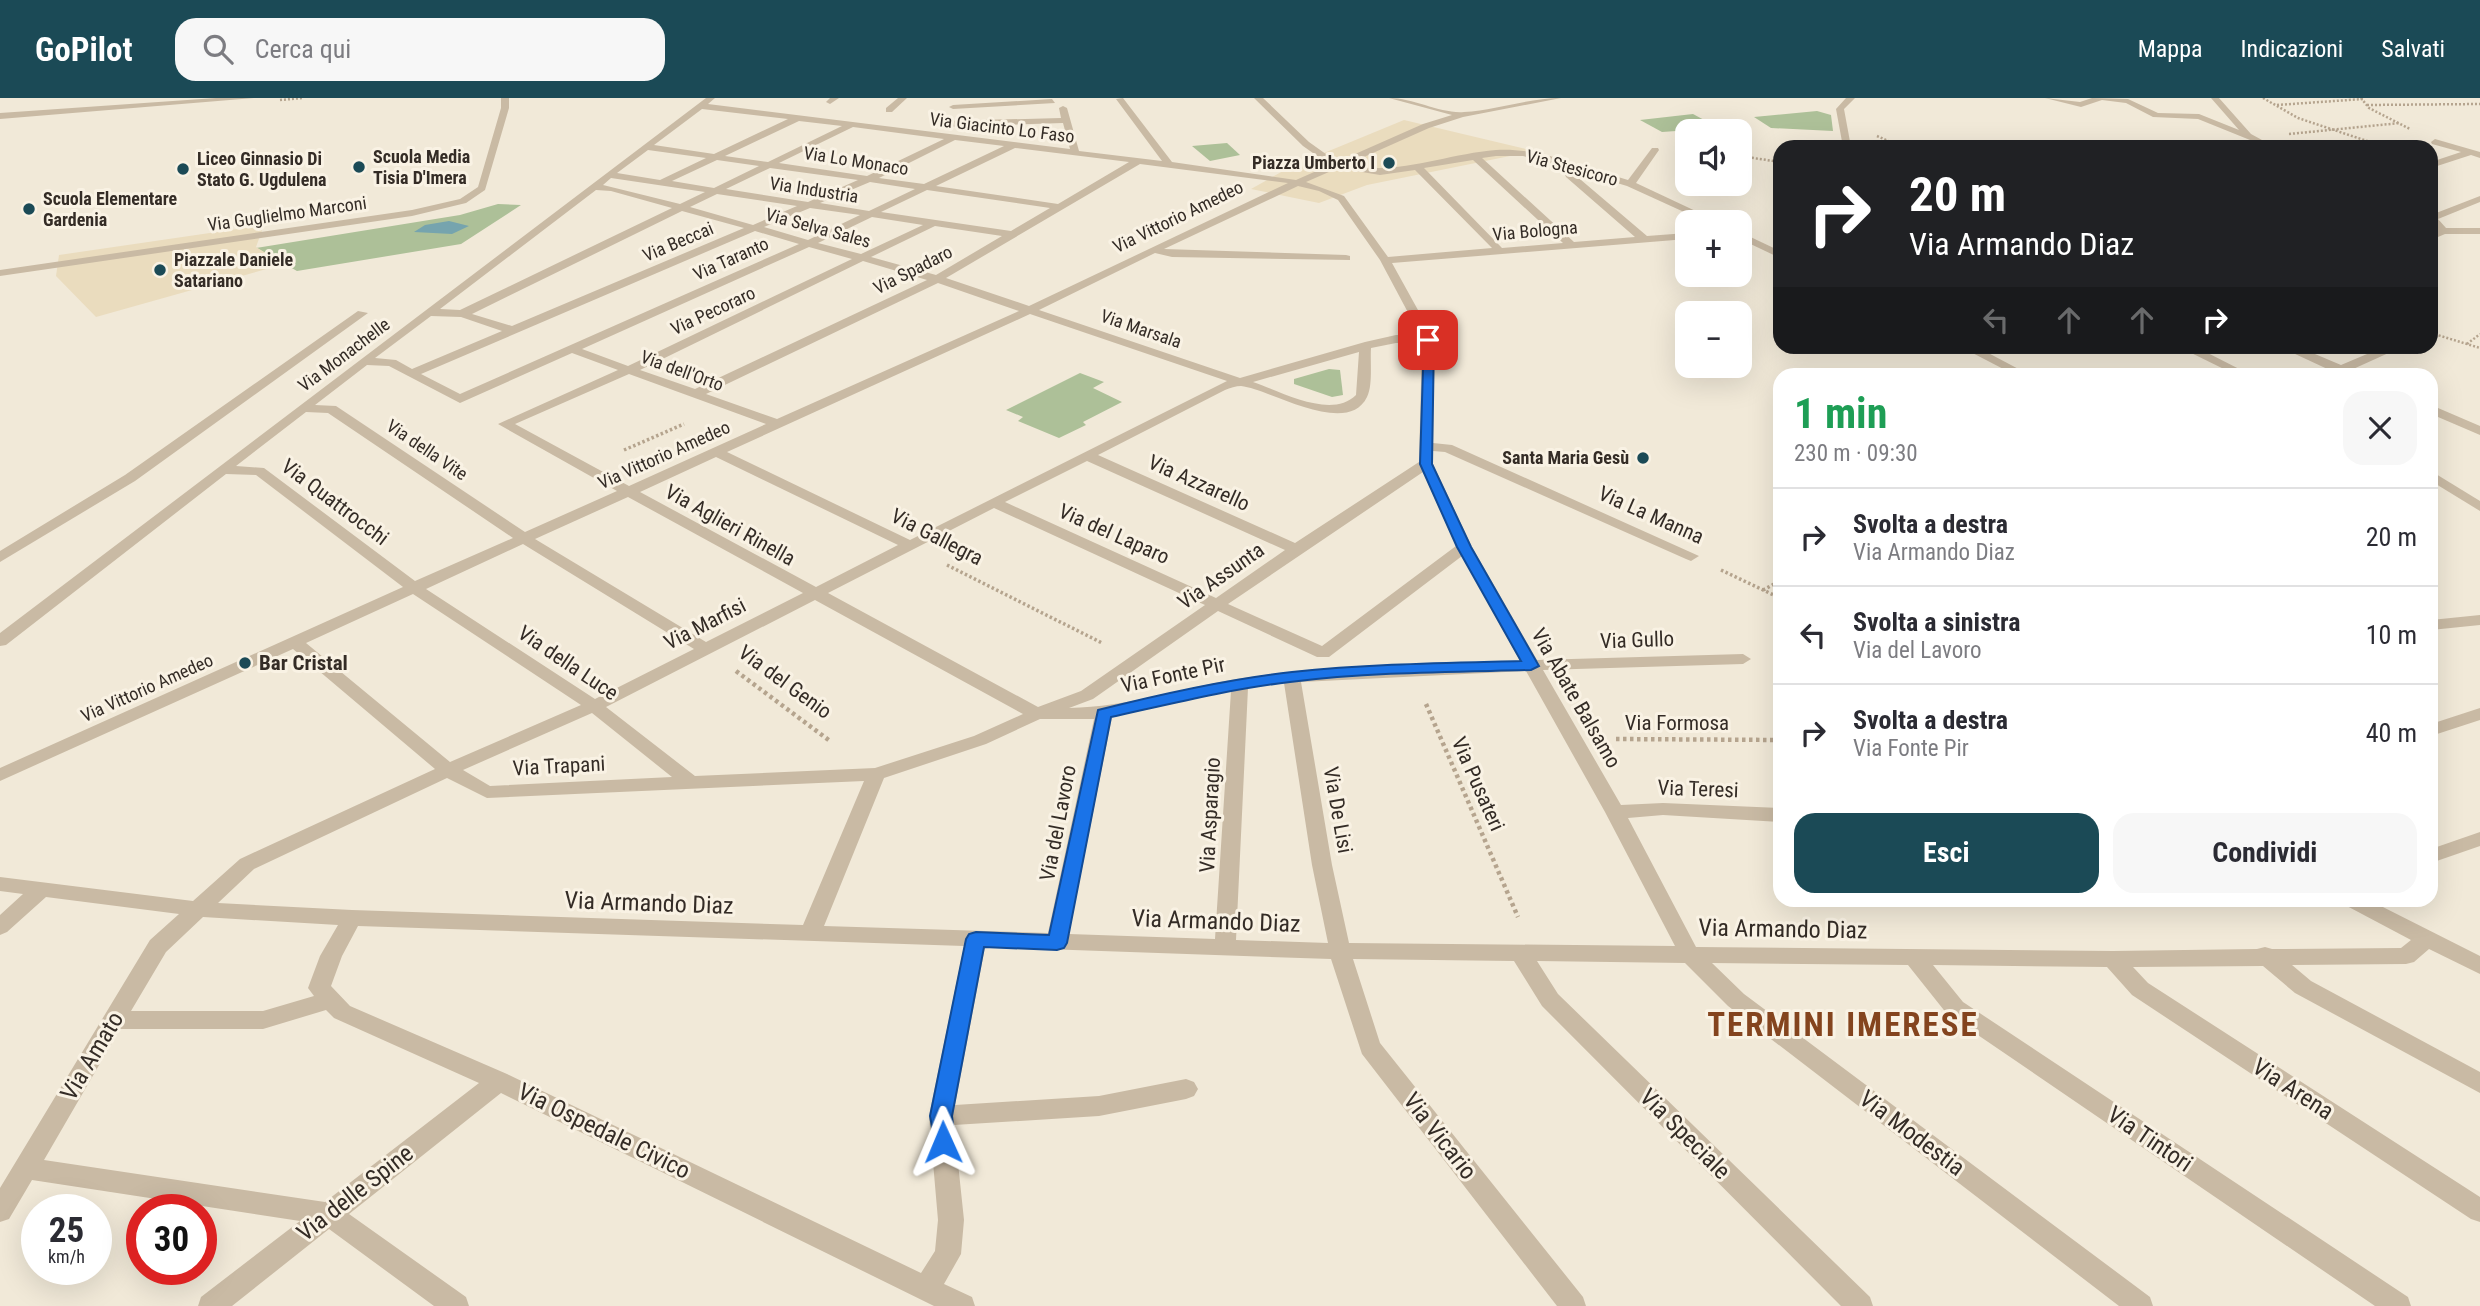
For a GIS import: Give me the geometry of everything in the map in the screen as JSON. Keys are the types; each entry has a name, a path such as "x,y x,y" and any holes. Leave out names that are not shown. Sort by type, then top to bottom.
{"street":[{"path":"0,116 250,98"},
{"name":"Via Guglielmo Marconi","path":"0,273 412,213 463,201 482,188 505,108 505,98"},
{"path":"890,110 902,98"},
{"path":"929,135 941,124 960,98"},
{"path":"1119,98 1129,98"},
{"path":"1119,98 1169,164"},
{"path":"1258,98 1322,156 1340,164"},
{"path":"1393,98 1462,116"},
{"name":"Via Vittorio Amedeo","path":"0,775 1032,309 1299,182 1426,126 1462,116 1557,98"},
{"path":"1846,140 1840,109 1851,98"},
{"path":"2049,98 2081,105 2102,98 2128,102 2156,116 2199,117 2247,133 2258,140"},
{"path":"2215,98 2247,133"},
{"path":"953,107 1057,99 1075,152"},
{"name":"Via Giacinto Lo Faso","path":"706,102 798,118 1299,182 1341,198 1385,260 1428,340"},
{"name":"Via Monachelle","path":"0,641 706,102"},
{"path":"663,182 798,118"},
{"path":"941,124 1064,120"},
{"path":"462,314 851,125"},
{"name":"Via Beccai","path":"412,373 754,229 955,138"},
{"path":"2438,143 2475,154"},
{"name":"Via Taranto","path":"412,373 460,399 872,215 1014,145"},
{"name":"Via Lo Monaco","path":"646,147 1061,207"},
{"path":"1630,184 1655,150"},
{"name":"Via Stesicoro","path":"1340,164 1379,172 1515,152 1630,184 1687,210"},
{"path":"2438,163 2475,154"},
{"path":"1475,157 1573,246"},
{"name":"Via Spadaro","path":"695,394 937,279 1138,161"},
{"path":"1417,167 1501,252"},
{"path":"1576,168 1569,172 1569,175 1645,240"},
{"name":"Via Industria","path":"609,175 1014,235"},
{"name":"Via Selva Sales","path":"593,187 611,188 809,243 1032,309"},
{"path":"2438,216 2480,199"},
{"name":"Via Pecoraro","path":"505,424 629,370 934,223"},
{"path":"2438,225 2443,231"},
{"path":"2438,234 2443,231 2480,231"},
{"name":"Via Bologna","path":"1385,260 1675,237"},
{"path":"1752,241 1773,252"},
{"path":"1154,250 1172,254 1346,258"},
{"name":"Via Marsala","path":"1032,309 1315,407 1345,407 1359,401 1362,396 1365,345"},
{"path":"430,312 462,314 514,331"},
{"path":"0,557 130,478 362,313"},
{"name":"Via Marfisi","path":"195,909 247,864 449,769 594,706 1221,387 1365,345 1396,339 1428,340"},
{"path":"1426,455 1428,340"},
{"name":"Via dell'Orto","path":"573,350 778,424"},
{"path":"1981,354 2010,368"},
{"path":"2200,354 2230,368"},
{"path":"2303,354 2336,368"},
{"path":"2353,368 2382,354"},
{"path":"364,361 392,363 412,373"},
{"name":"Via della Vite","path":"303,408 331,410 525,538"},
{"path":"2438,412 2480,431"},
{"name":"Via Aglieri Rinella","path":"505,424 1037,714"},
{"name":"Via La Manna","path":"1426,455 1447,448 1691,556"},
{"name":"Via Gallegra","path":"717,452 909,545"},
{"name":"Via Azzarello","path":"1086,455 1296,549"},
{"name":"Via Abate Balsamo","path":"1426,455 1464,547 1615,812 1689,953"},
{"name":"Via Assunta","path":"1037,714 1087,695 1426,455"},
{"name":"Via Quattrocchi","path":"223,470 259,471 414,589"},
{"path":"2438,480 2480,507"},
{"name":"Via del Laparo","path":"993,502 1219,603 1323,653 1464,547"},
{"name":"Via del Genio","path":"525,538 706,649"},
{"name":"Via della Luce","path":"414,589 594,706 691,783"},
{"path":"2438,624 2480,620"},
{"name":"Via Trapani","path":"296,643 449,769 487,792 876,774"},
{"name":"Via Gullo","path":"1531,666 1743,659"},
{"name":"Via Fonte Pir","path":"876,774 980,740 1037,714 1104,713 1240,684 1292,677 1411,669 1531,666"},
{"name":"Via De Lisi","path":"1292,677 1339,951"},
{"name":"Via Asparagio","path":"1225,947 1240,684"},
{"name":"Via del Lavoro","path":"1057,943 1104,713"},
{"path":"2438,728 2480,714"},
{"path":"810,934 876,774"},
{"name":"Via Teresi","path":"1615,812 1663,809 1773,815"},
{"path":"2438,854 2480,839"},
{"name":"Via Armando Diaz","path":"0,884 195,909 352,918 1339,951 2113,959 2406,956 2427,939"},
{"path":"0,927 42,889"},
{"path":"2365,907 2480,966"},
{"name":"Via Amato","path":"0,1210 158,946 195,909"},
{"path":"113,1020 263,1020 331,1000 319,988 331,956 352,918"},
{"path":"927,1287 948,1254 950,1231 941,1116 976,939"},
{"name":"Via Vicario","path":"1339,951 1351,997 1370,1047 1573,1306"},
{"name":"Via Speciale","path":"1520,953 1549,1000 1860,1306"},
{"name":"Via Modestia","path":"1689,953 1736,1000 2140,1306"},
{"path":"2265,956 2303,987 2480,1083"},
{"name":"Via Tintori","path":"1914,957 1955,1008 2398,1306"},
{"name":"Via Arena","path":"2113,959 2140,989 2480,1211"},
{"name":"Via Ospedale Civico","path":"331,1000 342,1012 499,1080 962,1306"},
{"name":"Via delle Spine","path":"211,1306 499,1080"},
{"path":"941,1116 1099,1106 1186,1088"},
{"path":"25,1168 328,1214 456,1306"}],"path":[{"path":"2263,98 2298,118 2361,140"},
{"path":"2276,105 2362,98 2367,105 2431,140"},
{"path":"2367,105 2480,104"},
{"path":"2258,140 2400,123"},
{"path":"1752,158 1773,161"},
{"path":"2467,344 2480,334"},
{"path":"2438,335 2480,348"},
{"path":"621,451 685,424"},
{"name":"Via Gallegra","path":"909,545 1137,661"},
{"name":"Via La Manna","path":"1691,556 1773,595"},
{"path":"1763,590 1773,585"},
{"name":"Via del Genio","path":"706,649 876,774"},
{"name":"Via Pusateri","path":"1411,669 1517,912"},
{"name":"Via Formosa","path":"1573,739 1773,740"}],"green space":[{"path":"1817,111 1831,115 1833,131 1771,128 1754,117"},
{"path":"1693,114 1702,119 1675,119 1675,131 1662,132 1640,120"},
{"path":"1227,143 1240,155 1210,161 1192,146"},
{"path":"498,204 521,205 461,244 297,271 256,248 460,215"},
{"path":"1329,369 1340,370 1343,395 1332,397 1294,384 1294,379"},
{"path":"1080,373 1104,382 1093,388 1122,402 1083,422 1086,425 1059,438 1018,421 1023,417 1006,410"}],"shaded area":[{"name":"Piazza Umberto I","path":"1404,120 1534,151 1367,185 1319,203 1251,189 1290,167"},
{"name":"Piazzale Daniele Satariano","path":"264,225 256,247 284,264 96,317 56,276 59,255"}],"water":[{"path":"449,221 469,226 452,234 414,232 425,225"}],"place":[{"name":"Piazza Umberto I","path":"1389,163"},
{"name":"Scuola Media Tisia D'Imera","path":"359,167"},
{"name":"Liceo Ginnasio Di Stato G. Ugdulena","path":"183,169"},
{"name":"Scuola Elementare Gardenia","path":"29,209"},
{"name":"Piazzale Daniele Satariano","path":"160,270"},
{"name":"Santa Maria Gesù","path":"1643,458"},
{"name":"Bar Cristal","path":"245,663"}],"district":[{"name":"TERMINI IMERESE","path":"1843,1024"}],"route":[{"path":"943,1142 941,1116 976,939 1057,943 1104,713 1240,684 1292,677 1411,669 1531,666 1464,547 1426,464 1428,340"}]}
